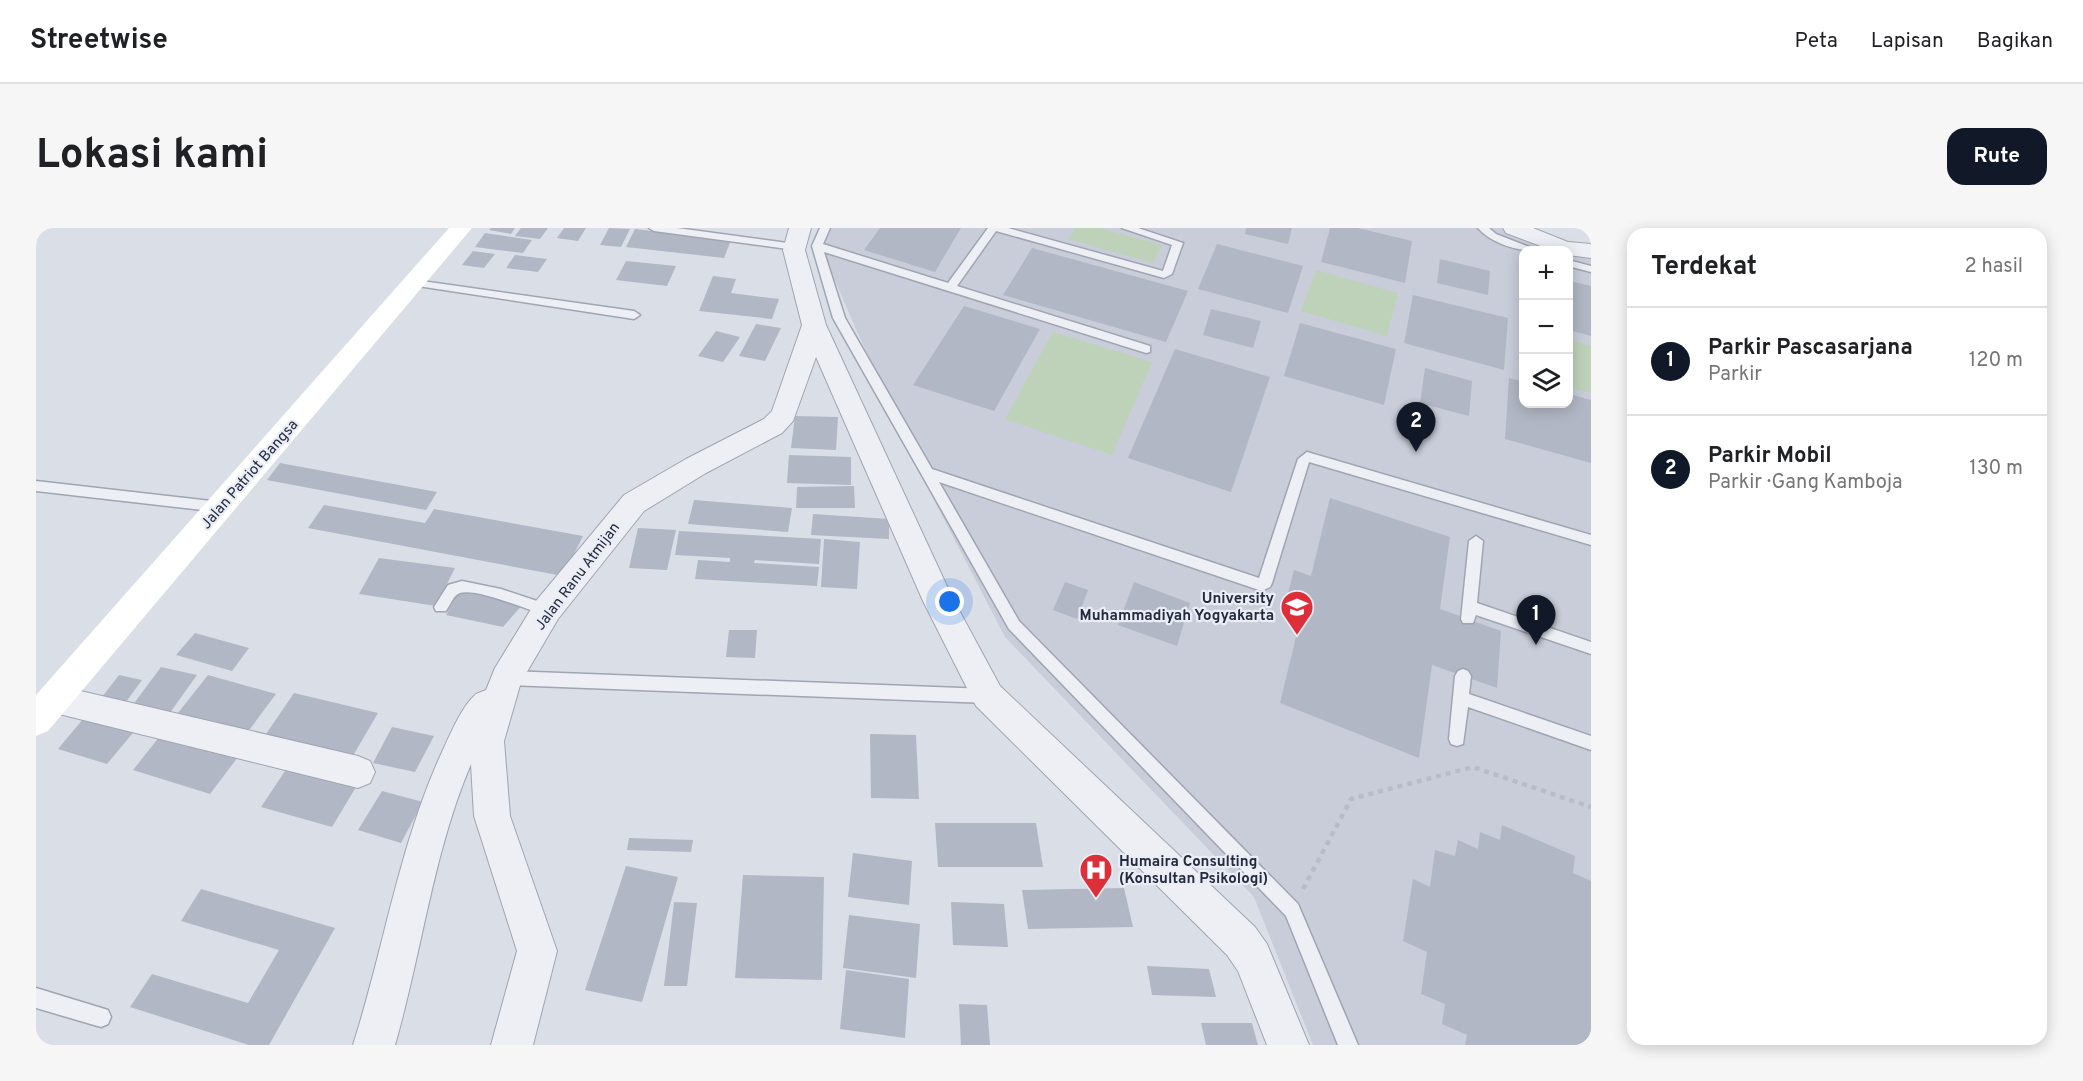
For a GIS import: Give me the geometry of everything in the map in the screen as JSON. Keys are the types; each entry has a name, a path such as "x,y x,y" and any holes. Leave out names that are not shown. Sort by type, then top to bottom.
{"street":[{"name":"Jalan Patriot Bangsa","path":"46,710 461,228"},
{"path":"1514,228 1564,248 1591,251"},
{"path":"804,240 814,325 938,601 988,696 1240,941 1253,958 1288,1045"},
{"name":"Jalan Ranu Atmijan","path":"512,1045 537,951 492,816 487,741 506,678 547,610 634,503 696,466 773,426 784,415 814,325"},
{"path":"374,1045 387,1006 430,828 458,753 474,722 506,678"},
{"path":"46,710 358,772"}],"lane":[{"path":"654,228 804,240 949,289 1146,349"},
{"path":"804,240 825,228"},
{"path":"949,289 994,228 1167,274 1178,243 1127,228"},
{"path":"1483,228 1492,236 1521,246"},
{"path":"804,240 839,318 1016,627 1292,910 1348,1045"},
{"path":"1573,264 1591,269"},
{"path":"416,282 634,315"},
{"path":"928,473 1262,585 1265,583 1304,459 1307,457 1591,540"},
{"path":"36,486 220,507"},
{"path":"1476,541 1469,613 1591,648"},
{"path":"441,607 452,590 459,586 500,594 547,610"},
{"path":"1457,739 1463,676"},
{"path":"506,678 988,696"},
{"path":"1461,698 1591,743"},
{"path":"36,998 101,1017"}],"path":[{"path":"1292,910 1350,799 1473,766 1591,807"}],"shaded area":[{"name":"University Muhammadiyah Yogyakarta","path":"827,228 1501,228 1507,233 1544,246 1519,246 1519,408 1573,408 1573,254 1591,256 1591,1045 1313,1045 1254,897 1005,637 919,471 821,248"}],"green space":[{"path":"1075,228 1100,228 1162,245 1153,263 1069,239"},
{"path":"1316,270 1398,293 1387,336 1301,311"},
{"path":"1053,332 1152,362 1112,455 1005,419"},
{"path":"1573,341 1591,346 1591,393 1573,388"}],"building":[{"path":"491,228 515,228 511,234 489,230"},
{"path":"521,228 548,228 540,239 515,236"},
{"path":"564,228 586,228 578,241 557,238"},
{"path":"609,228 630,229 621,247 600,245"},
{"path":"880,228 961,228 935,272 864,250"},
{"path":"1246,228 1292,228 1288,244 1245,234"},
{"path":"1330,228 1358,228 1412,241 1405,283 1321,262"},
{"path":"635,229 731,240 724,258 626,247"},
{"path":"485,233 532,240 523,253 475,247"},
{"path":"1217,244 1303,266 1288,313 1198,289"},
{"path":"1032,248 1188,291 1166,342 1003,295"},
{"path":"473,251 495,254 484,268 462,265"},
{"path":"515,255 547,259 538,272 506,268"},
{"path":"1440,259 1490,271 1488,295 1437,283"},
{"path":"626,261 676,266 667,286 616,280"},
{"path":"713,276 736,279 731,293 779,299 772,319 699,311"},
{"path":"1573,282 1591,286 1591,336 1573,331"},
{"path":"1413,295 1508,318 1504,370 1404,343"},
{"path":"964,306 1040,329 994,411 913,385"},
{"path":"1211,309 1261,321 1253,348 1203,335"},
{"path":"1300,323 1396,349 1384,405 1284,376"},
{"path":"756,324 781,328 765,361 739,356"},
{"path":"716,331 740,337 723,362 698,356"},
{"path":"1175,349 1270,377 1231,492 1128,458"},
{"path":"1425,368 1472,381 1469,416 1420,403"},
{"path":"1509,378 1519,381 1519,408 1573,408 1573,395 1591,400 1591,463 1505,439"},
{"path":"795,416 838,417 836,450 791,448"},
{"path":"789,455 851,457 851,485 787,483"},
{"path":"280,463 437,492 426,510 267,480"},
{"path":"854,486 855,508 796,508 797,487"},
{"path":"1330,498 1450,537 1440,609 1501,631 1497,688 1432,665 1419,758 1280,703 1303,608 1286,601 1294,570 1311,576"},
{"path":"694,500 792,508 788,532 688,524"},
{"path":"324,505 425,523 434,509 583,536 563,576 308,528"},
{"path":"813,514 889,519 889,539 811,535"},
{"path":"638,528 676,530 667,570 629,568"},
{"path":"679,531 821,539 819,564 755,560 754,563 819,567 817,586 695,579 698,560 730,562 730,558 675,555"},
{"path":"824,539 860,542 857,589 821,587"},
{"path":"379,558 455,568 436,606 359,594"},
{"path":"1065,582 1088,590 1077,619 1053,610"},
{"path":"1134,582 1190,603 1177,646 1118,625"},
{"path":"459,591 523,604 503,627 446,615"},
{"path":"729,630 757,630 755,658 726,657"},
{"path":"195,633 249,648 232,671 176,655"},
{"path":"161,667 197,675 169,714 132,706"},
{"path":"119,675 142,680 126,702 102,697"},
{"path":"208,675 276,694 247,733 178,713"},
{"path":"294,693 378,713 351,759 264,737"},
{"path":"88,713 137,728 107,764 58,749"},
{"path":"392,727 434,736 415,772 373,763"},
{"path":"164,731 241,753 210,794 133,770"},
{"path":"870,734 916,735 919,799 871,798"},
{"path":"287,768 356,787 332,827 261,807"},
{"path":"382,791 423,802 401,843 358,830"},
{"path":"935,823 1036,823 1043,867 938,867"},
{"path":"1502,825 1575,856 1573,873 1591,881 1591,1045 1465,1045 1467,1035 1442,1024 1445,1004 1421,994 1427,952 1403,941 1413,879 1430,887 1435,850 1455,856 1458,840 1478,849 1480,832 1500,840"},
{"path":"629,838 693,840 691,852 627,850"},
{"path":"853,853 912,861 909,905 848,897"},
{"path":"626,866 678,877 642,1002 585,990"},
{"path":"743,875 824,877 822,980 735,978"},
{"path":"1124,888 1133,927 1028,929 1022,890"},
{"path":"201,889 335,928 269,1045 249,1045 130,1007 152,974 248,1003 279,950 181,921"},
{"path":"674,902 697,903 687,986 664,986"},
{"path":"951,902 1004,904 1008,947 953,945"},
{"path":"849,915 920,924 916,978 843,968"},
{"path":"1147,966 1209,969 1216,997 1152,995"},
{"path":"846,970 909,979 905,1038 840,1029"},
{"path":"959,1004 987,1005 990,1045 961,1045"},
{"path":"1201,1023 1252,1023 1258,1045 1206,1045"}],"place":[{"name":"Parkir Mobil","path":"1416,452"},
{"name":"University Muhammadiyah Yogyakarta","path":"1297,636"},
{"name":"Parkir Pascasarjana","path":"1536,645"},
{"name":"Humaira Consulting (Konsultan Psikologi)","path":"1096,899"}]}
